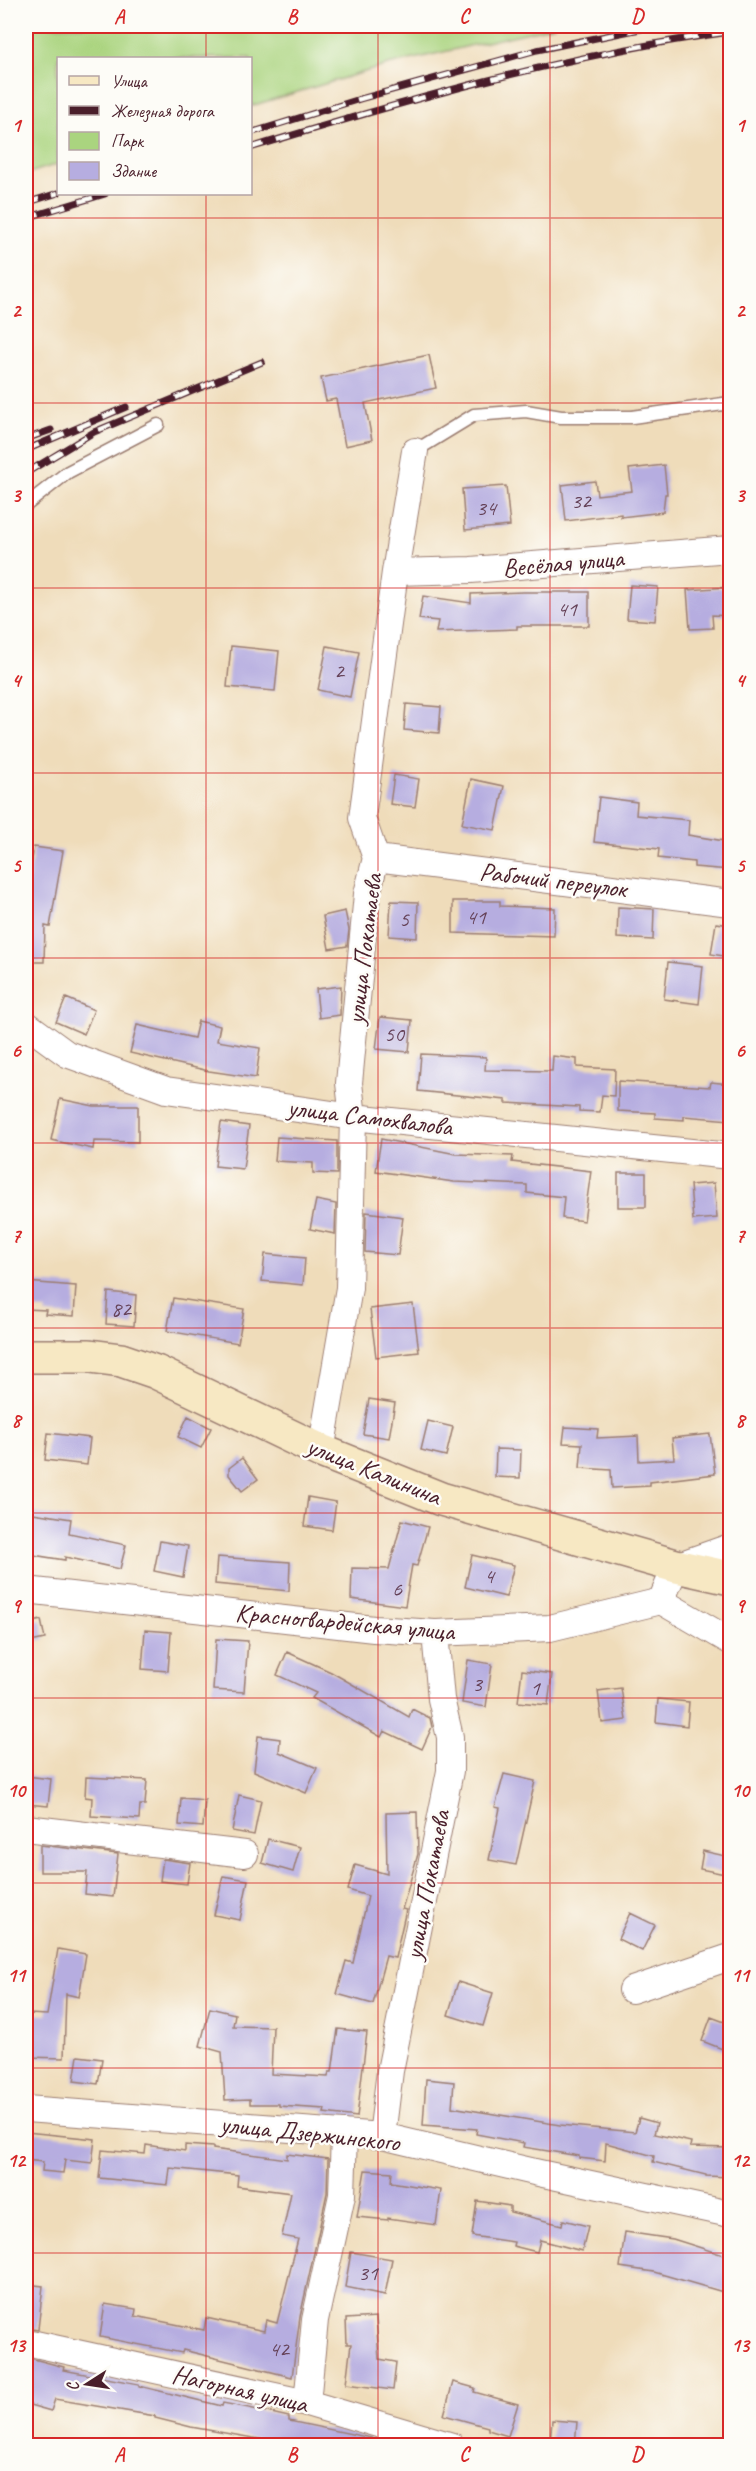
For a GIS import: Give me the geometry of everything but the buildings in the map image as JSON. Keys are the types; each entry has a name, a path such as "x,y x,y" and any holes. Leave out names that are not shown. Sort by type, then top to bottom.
{"main road":[{"name":"улица Калинина","path":"26,1356 90,1356 121,1360 156,1372 321,1451 441,1499 676,1566 730,1578"}],"street":[{"name":"улица Покатаева","path":"321,1451 349,1288 353,1117 349,1083 367,894 375,858 362,818 395,572 415,451"},
{"name":"Весёлая улица","path":"395,572 471,570 730,549"},
{"name":"Рабочий переулок","path":"375,858 730,903"},
{"name":"улица Самохвалова","path":"26,1024 67,1054 166,1090 353,1117 730,1156"},
{"path":"730,1547 676,1566 662,1601 730,1641"},
{"name":"Красногвардейская улица","path":"26,1590 362,1628 435,1633 550,1628 662,1601"},
{"name":"улица Покатаева","path":"382,2136 390,2071 450,1771 450,1737 441,1699 435,1633"},
{"path":"26,1828 245,1854"},
{"path":"632,1990 730,1957"},
{"name":"улица Дзержинского","path":"26,2109 382,2136 730,2214"},
{"path":"307,2403 315,2320 342,2195 344,2133"},
{"name":"Нагорная улица","path":"26,2342 307,2403 452,2445"}],"lane":[{"path":"415,451 474,415 526,411 561,417 632,417 730,403"},
{"path":"26,505 68,472 158,425"}],"green space":[{"path":"26,26 555,26 388,65 252,106 252,57 57,57 57,164 26,174"}],"railway":[{"path":"252,132 360,99 537,50 655,26"},
{"path":"252,147 488,80 608,53 730,32"},
{"path":"26,203 57,193"},
{"path":"26,218 102,195"},
{"path":"26,473 94,432 262,362"},
{"path":"26,450 126,407"},
{"path":"26,439 51,430"}]}
